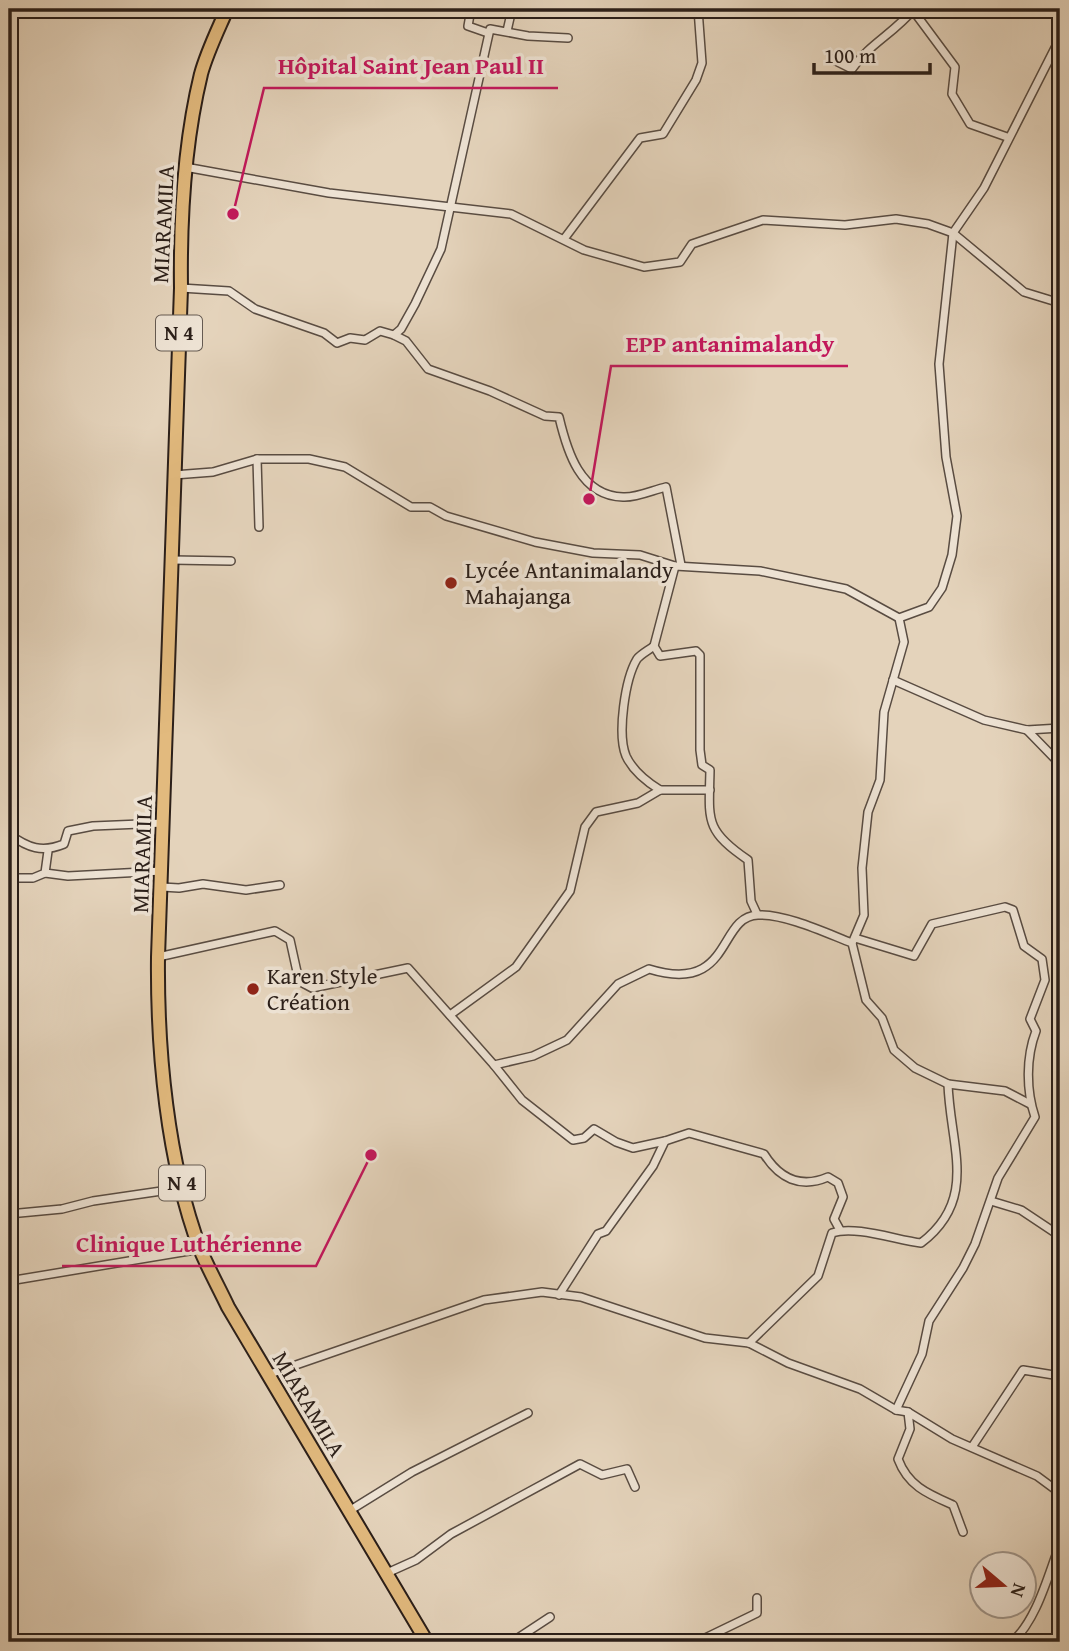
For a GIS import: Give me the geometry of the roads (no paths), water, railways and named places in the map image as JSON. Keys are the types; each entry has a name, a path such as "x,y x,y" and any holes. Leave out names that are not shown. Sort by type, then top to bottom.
{"main road":[{"name":"MIARAMILA","path":"227,9 202,72 185,167 180,221 181,288 173,475 173,560 158,957 160,1032 172,1137 183,1188 201,1249 267,1375 427,1642"}],"street":[{"path":"471,9 468,26 488,33"},
{"path":"507,31 512,9"},
{"path":"564,239 640,138 663,134 678,111 702,63 698,9"},
{"path":"832,59 852,69 864,52 888,37 912,9 955,67 952,94 970,124 1007,137"},
{"path":"394,335 401,329 432,272 441,249 490,29 539,37 568,38"},
{"path":"173,475 213,472 257,459 309,459 345,467 411,507 430,508 446,516 535,542 593,553 640,555 678,566 760,571 846,589 899,618 929,607 942,588 952,555 957,516 946,457 939,364 953,233 984,188 1007,137 1058,48 1060,38"},
{"path":"185,167 329,193 511,214 584,250 644,267 680,262 692,244 763,220 835,225 896,219 928,224 953,233 1024,292 1060,303"},
{"path":"181,288 229,292 256,309 324,333 337,342 349,338 365,340 380,331 394,335 406,341 428,369 490,391 545,416 559,417 566,448 589,485 623,498 666,487 678,566 654,646 638,658 628,687 622,739 626,757 644,780 660,790"},
{"path":"257,459 259,527"},
{"path":"173,560 231,561"},
{"path":"899,618 904,642 884,712 880,780 868,812 862,869 864,915 853,941 866,1000 882,1018 894,1050 915,1068 948,1084 1004,1091 1030,1104"},
{"path":"654,646 660,656 696,651 700,655 700,750 702,765 710,770 707,809 721,841 748,860 751,901 757,914"},
{"path":"893,680 984,720 1027,730 1060,728"},
{"path":"1027,730 1060,764"},
{"path":"450,1015 516,967 570,891 585,827 596,812 638,803 660,790 710,790"},
{"path":"9,834 20,843 48,851 64,844 68,831 93,826 164,823"},
{"path":"46,873 48,851"},
{"path":"9,878 33,878 46,873 68,876 163,871"},
{"path":"162,887 180,888 203,884 246,890 280,885"},
{"path":"494,1065 533,1056 566,1040 618,985 649,969 671,976 696,973 715,961 741,922 757,914 799,923 853,941 914,956 932,924 1005,907 1013,910 1024,946 1042,960 1045,980 1030,1019 1036,1031 1030,1059 1030,1104 1035,1117 998,1178 963,1268 929,1321 922,1354 896,1410"},
{"path":"158,957 275,931 289,940 299,981 312,988 408,968 522,1100 573,1140 584,1138 594,1129 633,1148 689,1133 720,1139 764,1154 776,1172 797,1180 813,1184 828,1177 838,1183 843,1197 834,1219 840,1230"},
{"path":"749,1343 818,1276 832,1233 840,1230 921,1243 940,1229 960,1184 948,1084"},
{"path":"559,1294 598,1234 606,1231 653,1166 665,1141"},
{"path":"9,1214 62,1209 93,1201 183,1188"},
{"path":"991,1200 1021,1210 1060,1236"},
{"path":"9,1281 201,1249"},
{"path":"267,1375 484,1300 542,1292 582,1297 705,1338 749,1343 788,1363 860,1389 896,1410 908,1412 971,1447 1037,1476 1060,1493"},
{"path":"971,1447 1023,1370 1060,1376"},
{"path":"908,1412 910,1429 898,1459 904,1476 925,1492 953,1505 963,1532"},
{"path":"348,1512 412,1472 528,1413"},
{"path":"387,1573 416,1560 450,1534 580,1464 601,1475 627,1469 635,1487"},
{"path":"1012,1642 1021,1633 1034,1608 1060,1544"},
{"path":"697,1642 757,1613 757,1598"},
{"path":"512,1642 550,1617"}],"place":[{"name":"Hôpital Saint Jean Paul II","path":"233,214"},
{"name":"EPP antanimalandy","path":"589,499"},
{"name":"Lycée Antanimalandy Mahajanga","path":"451,583"},
{"name":"Karen Style Création","path":"253,989"},
{"name":"Clinique Luthérienne","path":"371,1155"}]}
